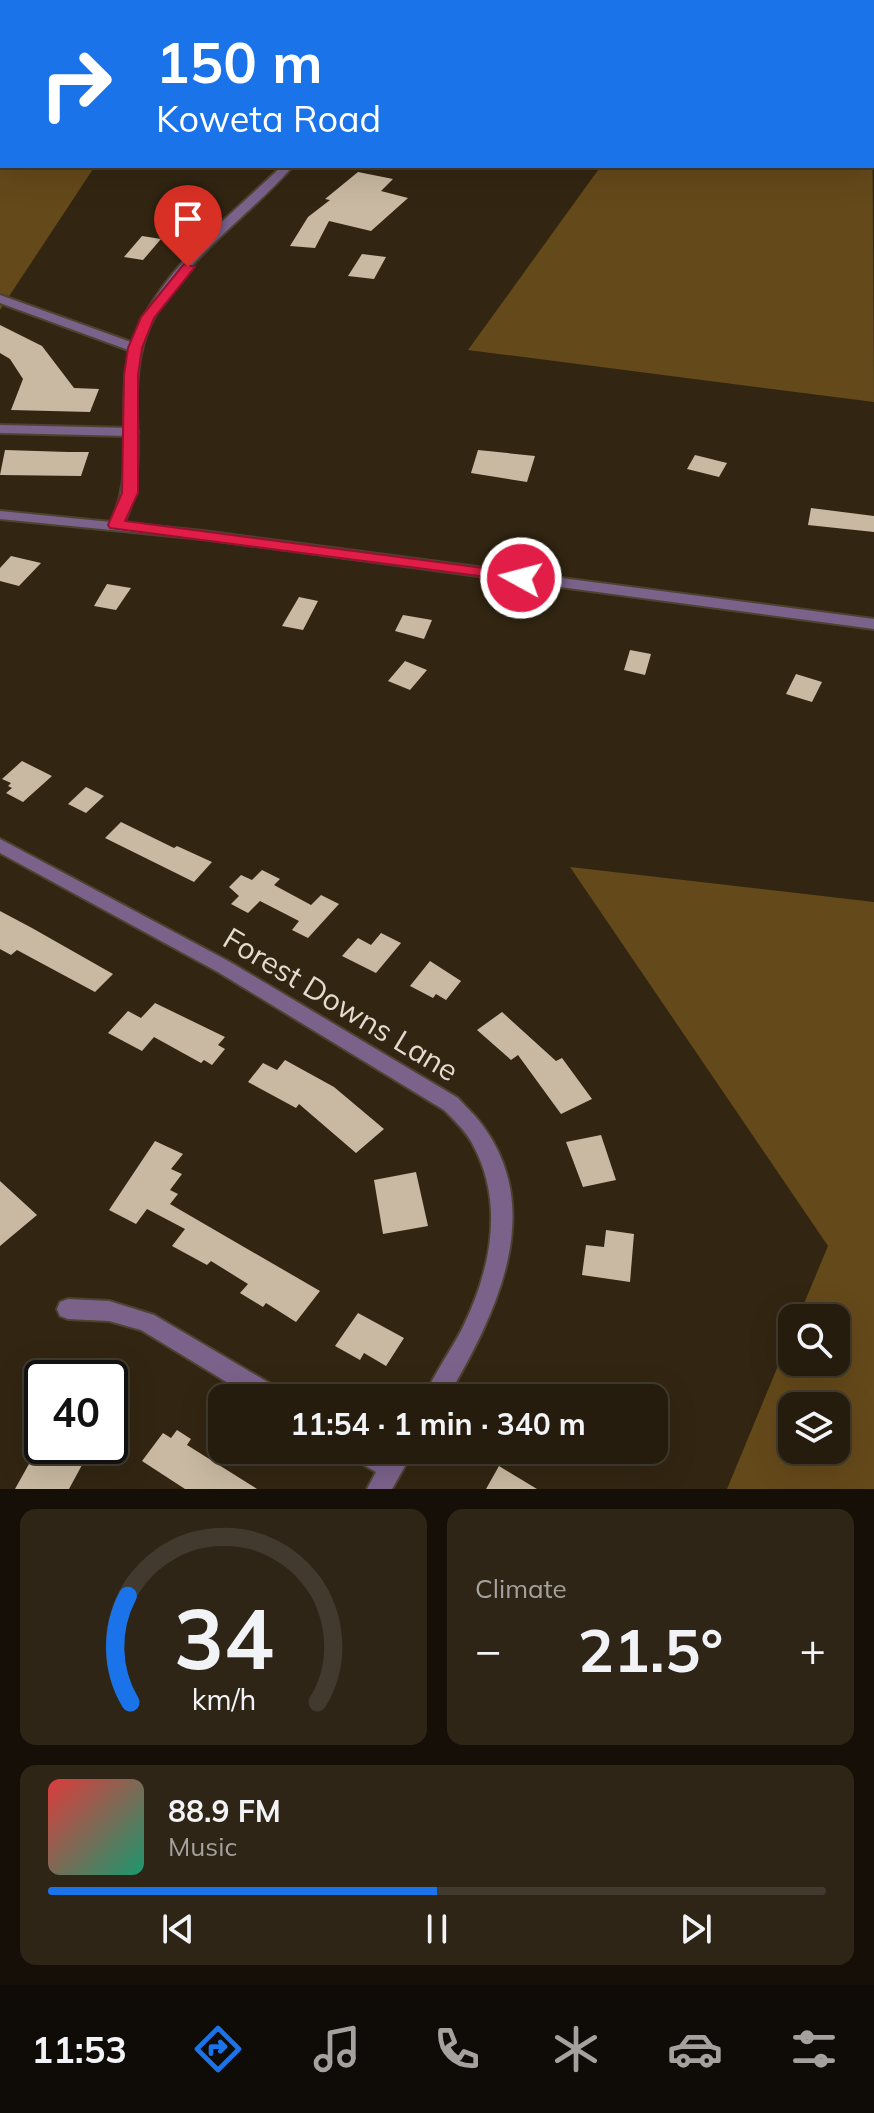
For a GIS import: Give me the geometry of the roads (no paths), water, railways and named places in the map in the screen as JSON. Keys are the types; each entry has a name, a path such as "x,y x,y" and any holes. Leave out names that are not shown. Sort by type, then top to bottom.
{"street":[{"path":"116,525 130,493 135,348 148,317 168,287 286,168"},
{"path":"0,299 135,348"},
{"path":"0,429 131,432"},
{"path":"0,515 116,525 874,624"},
{"name":"Forest Downs Lane","path":"0,845 224,967 451,1104 478,1134 495,1168 503,1202 502,1243 492,1287 475,1332 443,1384"},
{"path":"68,1309 109,1311 146,1322 250,1384"},
{"path":"379,1489 394,1464"}]}
